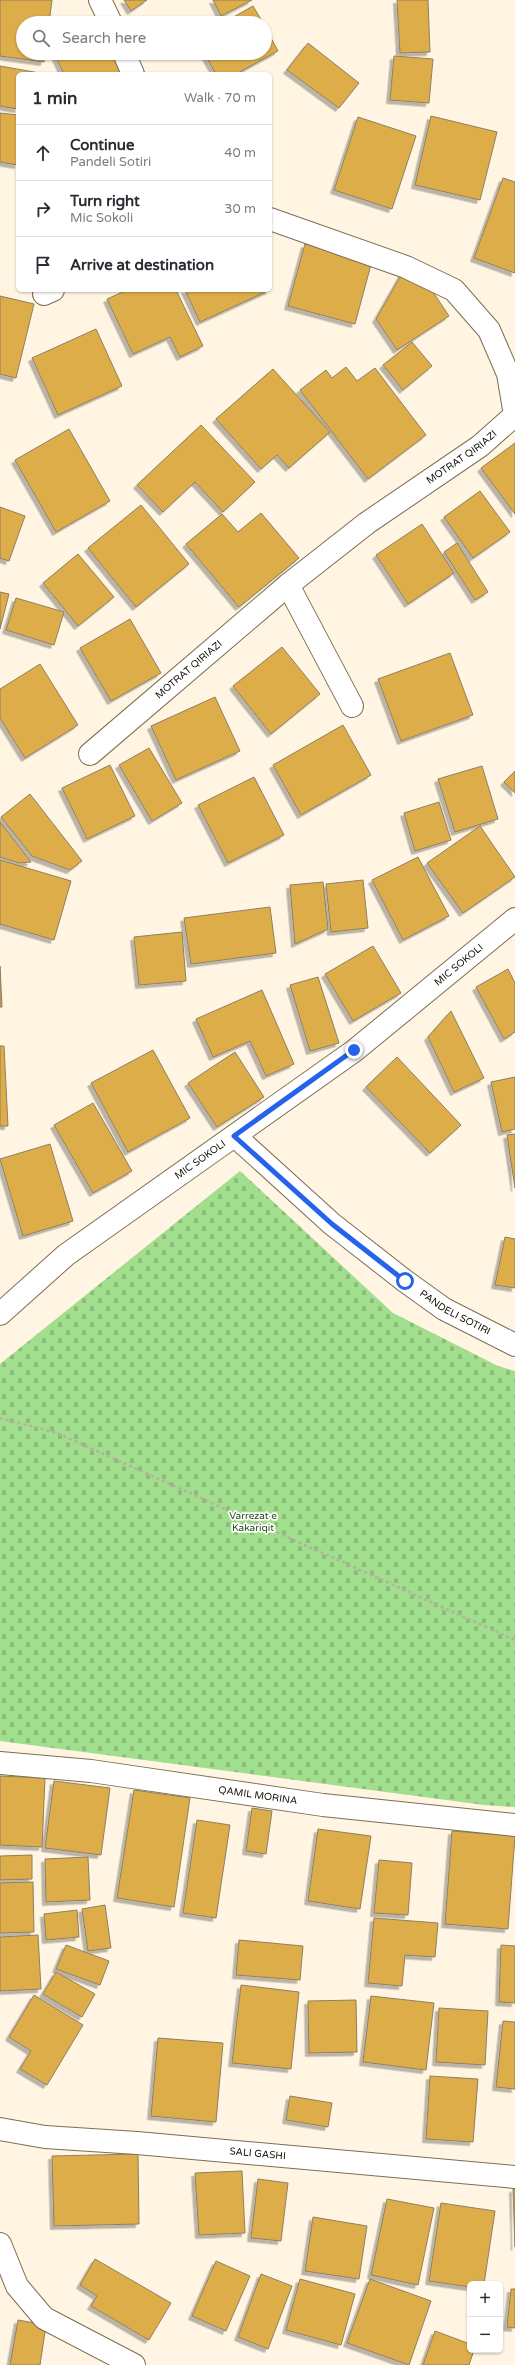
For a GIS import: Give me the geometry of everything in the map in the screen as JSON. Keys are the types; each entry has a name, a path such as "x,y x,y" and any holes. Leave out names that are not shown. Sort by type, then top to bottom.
{"street":[{"path":"100,0 108,16"},
{"path":"127,60 132,72"},
{"name":"MOTRAT QIRIAZI","path":"90,754 288,585 367,523 480,446 515,415 508,374 490,330 454,290 406,267 272,219"},
{"path":"288,585 352,706"},
{"name":"MIC SOKOLI","path":"0,1314 66,1255 354,1050 515,919"},
{"name":"PANDELI SOTIRI","path":"234,1136 332,1224 405,1281 444,1309 515,1345"},
{"name":"QAMIL MORINA","path":"0,1763 91,1771 323,1805 515,1826"},
{"name":"SALI GASHI","path":"0,2129 46,2137 137,2143 515,2176"},
{"path":"0,2244 17,2286 44,2318 134,2365"}],"path":[{"path":"0,1418 57,1433 515,1640"}],"green space":[{"name":"Varrezat e Kakariqit","path":"240,1171 393,1313 498,1366 515,1371 515,1807 484,1805 0,1741 0,1364"}],"building":[{"path":"0,0 52,0 50,16 16,16 16,58 0,56"},
{"path":"124,0 147,0 131,11"},
{"path":"213,0 252,0 221,16"},
{"path":"397,0 428,0 430,52 400,53"},
{"path":"253,6 259,16 235,16"},
{"path":"272,40 278,51 272,54"},
{"path":"308,43 359,83 339,108 287,70"},
{"path":"394,56 433,59 429,103 390,100"},
{"path":"29,60 44,60 44,62"},
{"path":"57,60 119,60 125,72 63,72"},
{"path":"208,60 262,60 240,72 215,72"},
{"path":"0,66 34,72 16,72 16,109 0,106"},
{"path":"0,113 16,115 16,165 0,162"},
{"path":"431,116 497,132 480,200 415,185"},
{"path":"358,117 416,136 392,209 334,190"},
{"path":"503,178 515,182 515,273 474,258"},
{"path":"305,244 372,261 355,324 288,306"},
{"path":"404,270 427,283 449,316 397,350 376,319"},
{"path":"123,292 177,292 203,346 180,357 170,337 133,354 107,299"},
{"path":"186,292 266,292 200,322"},
{"path":"0,296 34,304 16,378 0,374"},
{"path":"96,329 122,386 58,415 32,358"},
{"path":"412,342 432,366 403,390 383,365"},
{"path":"346,367 357,381 375,368 426,435 368,479 300,390 326,370 332,378"},
{"path":"273,369 330,432 289,468 277,455 261,469 216,419"},
{"path":"201,425 255,482 223,512 195,482 163,512 137,485"},
{"path":"69,429 110,501 56,532 15,460"},
{"path":"515,443 515,514 481,468"},
{"path":"480,491 510,532 473,558 444,517"},
{"path":"141,505 189,564 136,607 88,548"},
{"path":"0,507 25,516 9,561 0,558"},
{"path":"261,513 299,558 239,607 186,544 222,514 238,532"},
{"path":"422,524 454,573 408,604 376,555"},
{"path":"457,543 488,592 475,600 444,552"},
{"path":"78,554 114,597 78,626 43,583"},
{"path":"0,592 9,594 0,629"},
{"path":"16,598 64,612 54,645 6,630"},
{"path":"130,619 161,673 111,701 80,648"},
{"path":"282,647 320,694 271,734 233,686"},
{"path":"450,653 473,715 401,741 378,679"},
{"path":"40,664 78,725 25,758 0,718 0,689"},
{"path":"215,697 240,751 176,780 151,726"},
{"path":"343,725 371,775 301,815 273,765"},
{"path":"149,748 182,803 152,821 119,765"},
{"path":"110,765 135,816 87,839 62,788"},
{"path":"482,766 498,819 455,832 438,779"},
{"path":"515,771 515,793 504,782"},
{"path":"254,777 284,835 228,863 198,805"},
{"path":"30,794 82,861 70,870 32,856 1,817"},
{"path":"439,802 451,840 415,851 404,813"},
{"path":"0,822 31,862 19,863 0,857"},
{"path":"480,826 515,877 463,913 427,863"},
{"path":"418,857 449,916 403,940 372,880"},
{"path":"0,860 71,881 54,940 0,924"},
{"path":"363,880 368,928 331,932 326,884"},
{"path":"323,882 328,929 295,944 290,885"},
{"path":"270,907 276,953 191,964 184,918"},
{"path":"182,932 186,981 139,985 134,937"},
{"path":"373,946 401,993 353,1021 325,974"},
{"path":"0,966 2,1007 0,1007"},
{"path":"508,969 515,983 515,1032 504,1039 476,987"},
{"path":"318,977 339,1043 310,1051 290,985"},
{"path":"262,990 294,1064 266,1076 250,1041 213,1057 196,1019"},
{"path":"451,1011 484,1078 454,1092 428,1037"},
{"path":"0,1046 4,1046 8,1126 0,1126"},
{"path":"153,1050 190,1118 128,1152 91,1083"},
{"path":"235,1052 264,1097 217,1127 188,1083"},
{"path":"397,1057 461,1125 430,1153 366,1087"},
{"path":"515,1077 515,1129 502,1132 491,1082"},
{"path":"93,1103 132,1171 93,1193 54,1125"},
{"path":"515,1134 515,1188 507,1135"},
{"path":"50,1144 73,1221 23,1236 0,1159"},
{"path":"505,1237 515,1239 515,1288 495,1285"},
{"path":"0,1776 45,1778 42,1847 0,1845"},
{"path":"54,1781 110,1788 101,1855 45,1848"},
{"path":"134,1790 190,1798 174,1907 117,1898"},
{"path":"252,1808 272,1811 266,1854 246,1851"},
{"path":"197,1820 230,1825 216,1918 183,1913"},
{"path":"318,1829 371,1836 360,1909 308,1901"},
{"path":"452,1831 515,1836 508,1929 445,1924"},
{"path":"32,1855 32,1879 0,1880 0,1856"},
{"path":"88,1857 90,1900 46,1902 45,1859"},
{"path":"379,1860 412,1863 408,1915 374,1913"},
{"path":"33,1882 34,1932 0,1933 0,1883"},
{"path":"105,1905 111,1948 88,1951 82,1909"},
{"path":"77,1910 79,1937 46,1940 44,1914"},
{"path":"374,1918 438,1923 435,1957 405,1955 402,1986 368,1983"},
{"path":"38,1935 41,1989 0,1991 0,1937"},
{"path":"239,1940 303,1946 300,1980 236,1975"},
{"path":"66,1945 109,1961 100,1985 56,1969"},
{"path":"501,1945 515,1946 515,2003 499,2002"},
{"path":"56,1972 95,1994 82,2017 43,1994"},
{"path":"241,1985 299,1992 291,2069 232,2063"},
{"path":"34,1995 83,2025 47,2085 20,2069 31,2051 9,2037"},
{"path":"371,1996 434,2003 426,2070 363,2062"},
{"path":"356,2000 357,2052 309,2053 308,2001"},
{"path":"439,2008 488,2011 485,2065 436,2062"},
{"path":"503,2021 515,2022 515,2089 496,2087"},
{"path":"158,2038 223,2043 216,2122 151,2116"},
{"path":"430,2076 478,2079 473,2142 426,2139"},
{"path":"290,2096 332,2103 328,2127 286,2120"},
{"path":"138,2154 139,2224 54,2226 52,2156"},
{"path":"242,2171 245,2233 199,2235 195,2173"},
{"path":"258,2179 288,2183 281,2241 251,2238"},
{"path":"513,2189 515,2189 515,2247"},
{"path":"387,2199 434,2208 418,2285 371,2275"},
{"path":"441,2203 495,2211 484,2281 467,2281 467,2287 429,2281"},
{"path":"313,2217 367,2226 359,2279 305,2271"},
{"path":"95,2259 171,2303 149,2340 91,2306 97,2296 80,2285"},
{"path":"216,2261 250,2276 226,2331 192,2316"},
{"path":"261,2274 292,2286 268,2349 238,2337"},
{"path":"300,2279 355,2294 341,2345 286,2330"},
{"path":"370,2279 431,2301 409,2365 347,2343"},
{"path":"511,2289 515,2289 515,2328 507,2327"},
{"path":"18,2320 46,2325 40,2365 10,2365"},
{"path":"435,2331 467,2343 467,2353 473,2353 469,2365 423,2365"}],"route":[{"path":"354,1050 234,1136 332,1224 405,1281"}]}
